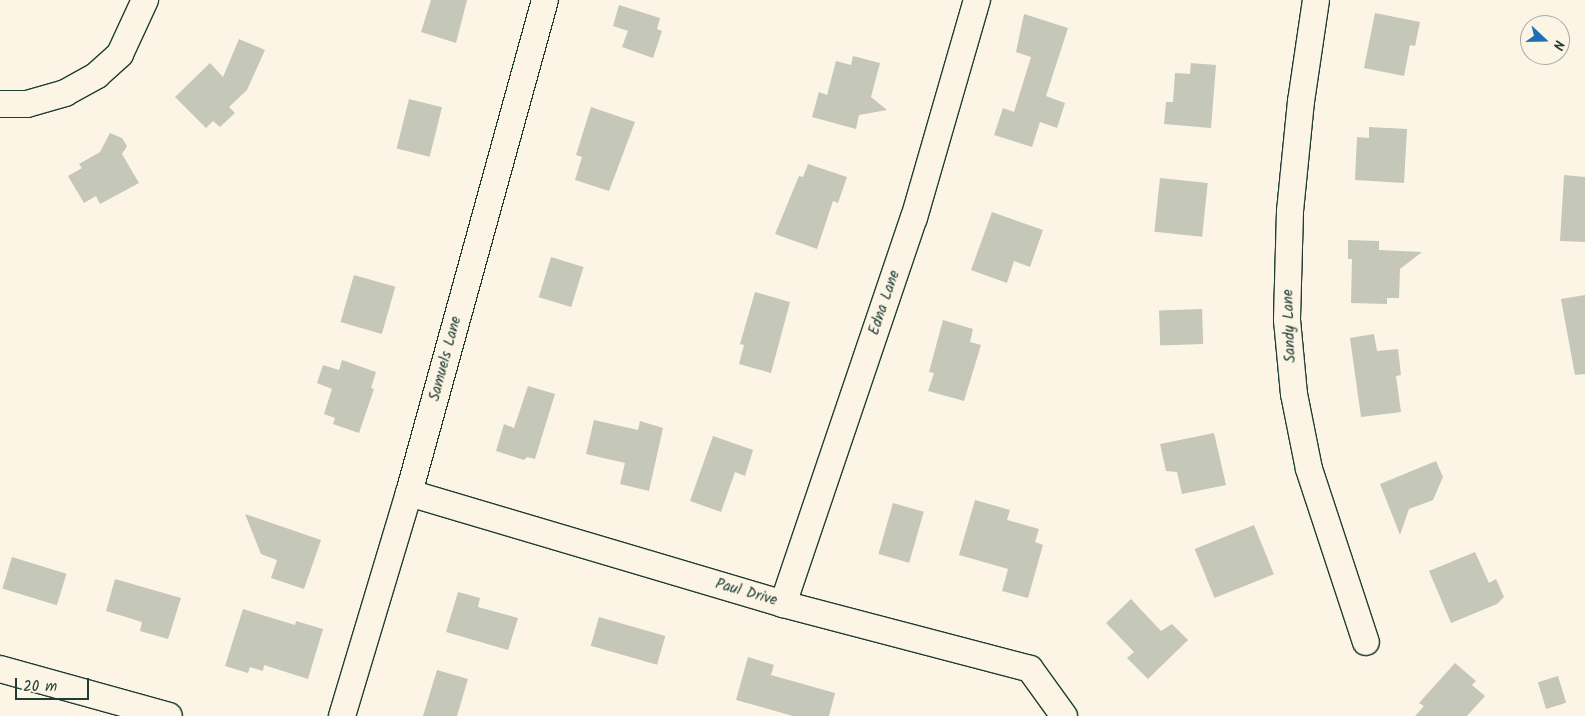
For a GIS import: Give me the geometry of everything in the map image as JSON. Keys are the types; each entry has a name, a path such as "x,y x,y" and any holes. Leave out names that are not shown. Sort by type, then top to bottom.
{"street":[{"path":"0,104 27,104 65,93 97,75 120,54 145,0"},
{"name":"Samuels Lane","path":"342,716 409,493 545,0"},
{"name":"Edna Lane","path":"783,604 914,218 977,0"},
{"name":"Sandy Lane","path":"1316,0 1301,101 1290,211 1288,320 1294,394 1309,469 1366,642"},
{"name":"Paul Drive","path":"409,493 783,604 1030,669 1064,716"},
{"path":"0,669 169,716"}],"building":[{"path":"431,0 467,0 456,43 421,32"},
{"path":"619,5 660,18 657,29 662,31 653,58 622,47 628,31 613,26"},
{"path":"1375,13 1420,22 1415,46 1410,45 1404,76 1364,68"},
{"path":"1024,14 1068,28 1046,96 1065,103 1057,128 1040,122 1032,147 994,135 1003,108 1014,112 1031,57 1016,52"},
{"path":"239,39 265,50 247,90 229,107 235,113 220,127 213,121 206,128 175,97 210,63 223,77"},
{"path":"853,56 880,63 871,97 887,110 859,115 856,129 812,117 819,92 827,95 836,61 851,65"},
{"path":"1191,63 1216,65 1211,128 1164,124 1166,102 1173,102 1175,73 1190,74"},
{"path":"409,99 442,107 430,157 397,148"},
{"path":"591,107 635,122 609,191 575,180 582,157 576,155"},
{"path":"1369,127 1407,129 1404,183 1355,180 1357,137 1369,138"},
{"path":"110,133 122,138 127,146 122,154 139,183 100,204 96,196 84,203 68,176 82,168 79,164 100,152"},
{"path":"808,164 847,177 838,203 833,201 817,249 775,234 799,176 803,177"},
{"path":"1564,175 1585,177 1585,242 1560,241"},
{"path":"1160,178 1208,183 1202,237 1154,232"},
{"path":"992,212 1043,230 1030,267 1014,261 1007,283 971,270"},
{"path":"1348,240 1379,241 1379,250 1422,252 1400,269 1399,298 1387,298 1387,304 1351,303 1352,259 1348,259"},
{"path":"551,257 584,267 571,307 539,297"},
{"path":"354,275 395,287 382,334 340,322"},
{"path":"755,292 790,302 771,373 739,364 744,345 740,344"},
{"path":"1585,295 1585,374 1575,375 1561,299"},
{"path":"1202,309 1203,344 1160,345 1159,311"},
{"path":"943,320 973,329 970,342 981,345 964,401 928,391 934,373 929,372"},
{"path":"1374,334 1377,351 1398,349 1401,375 1396,376 1401,412 1361,417 1350,338"},
{"path":"342,360 376,372 371,388 374,389 359,433 333,424 335,418 324,414 332,389 317,383 323,365 339,370"},
{"path":"528,386 555,394 535,459 527,457 524,460 496,451 504,424 514,428"},
{"path":"594,420 638,430 640,421 663,428 649,491 620,484 625,463 586,454"},
{"path":"1214,433 1226,485 1182,494 1177,472 1166,471 1160,444"},
{"path":"713,436 753,450 745,476 735,472 721,512 690,501"},
{"path":"1436,461 1443,477 1433,500 1409,509 1400,535 1380,484"},
{"path":"975,500 1010,510 1007,520 1039,529 1035,542 1043,545 1028,598 1002,591 1008,569 959,555"},
{"path":"893,503 924,512 909,563 878,554"},
{"path":"245,514 321,540 304,589 271,578 277,560 261,554"},
{"path":"1254,525 1274,574 1215,598 1195,549"},
{"path":"1475,552 1489,583 1496,579 1504,597 1497,604 1451,623 1429,571"},
{"path":"12,557 67,574 57,605 2,589"},
{"path":"115,579 181,598 168,639 140,631 142,622 106,611"},
{"path":"458,592 480,598 478,607 518,618 508,650 446,632"},
{"path":"1131,599 1161,631 1172,624 1188,640 1148,679 1127,658 1134,652 1106,623"},
{"path":"243,609 295,625 296,621 323,629 308,679 264,665 263,671 250,667 248,673 225,666"},
{"path":"599,617 665,636 657,665 591,646"},
{"path":"748,657 774,665 771,675 835,693 829,716 793,716 736,700"},
{"path":"1455,663 1476,681 1472,685 1485,696 1467,716 1415,716 1424,706 1419,703"},
{"path":"437,670 468,679 457,716 423,716"},
{"path":"1558,676 1566,703 1546,709 1538,682"}]}
